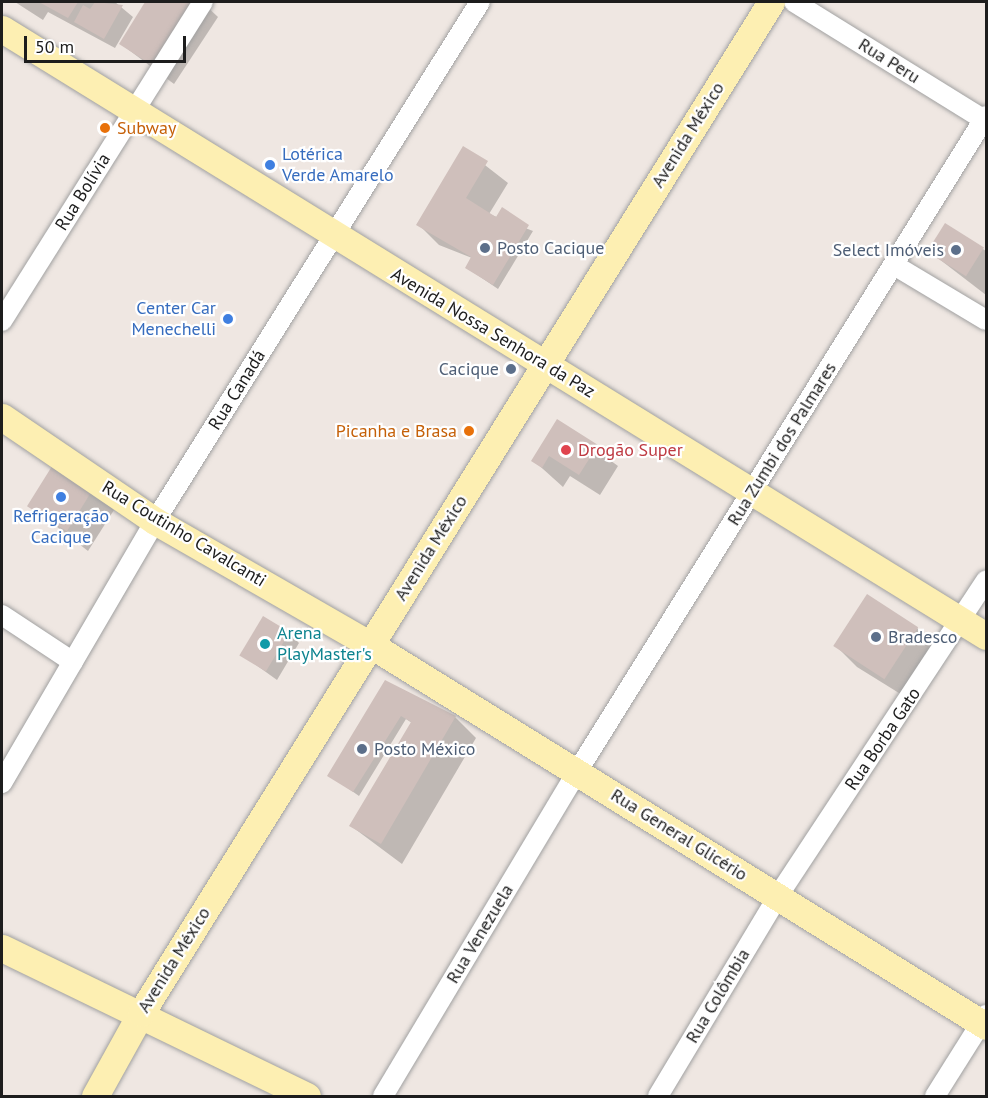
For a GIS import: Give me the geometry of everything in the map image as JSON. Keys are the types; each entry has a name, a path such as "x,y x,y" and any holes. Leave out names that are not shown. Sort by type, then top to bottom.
{"main road":[{"name":"Avenida México","path":"95,1096 141,1013 771,2"},
{"name":"Avenida Nossa Senhora da Paz","path":"2,29 987,636"},
{"name":"Rua Coutinho Cavalcanti","path":"2,417 155,521 370,645"},
{"name":"Rua General Glicério","path":"370,645 985,1021"},
{"path":"2,948 141,1013 306,1096"}],"street":[{"name":"Rua Bolívia","path":"2,321 203,2"},
{"name":"Rua Canadá","path":"2,783 155,521 480,2"},
{"name":"Rua Peru","path":"794,2 985,118"},
{"name":"Rua Zumbi dos Palmares","path":"576,772 985,118"},
{"path":"894,265 987,320"},
{"name":"Rua Borba Gato","path":"778,896 987,580"},
{"path":"2,615 73,662"},
{"name":"Rua Venezuela","path":"383,1096 576,772"},
{"name":"Rua Colômbia","path":"658,1096 778,896"},
{"path":"935,1096 985,1021"}],"building":[{"path":"39,2 78,2 68,18"},
{"path":"95,2 123,5 104,39 74,22 83,5 90,9"},
{"path":"145,2 202,2 158,69 119,44"},
{"name":"Posto Cacique","path":"463,146 488,161 466,198 496,217 502,207 529,225 493,285 465,268 471,257 416,225"},
{"name":"Select Imóveis","path":"945,223 984,247 966,276 927,252"},
{"name":"Drogão Super","path":"557,419 598,445 579,475 549,456 542,468 531,461"},
{"name":"Refrigeração Cacique","path":"54,463 94,488 67,531 27,506"},
{"name":"Bradesco","path":"867,594 918,627 884,679 833,646"},
{"name":"Arena PlayMaster's","path":"263,616 290,632 266,671 239,655"},
{"path":"385,680 456,716 381,844 349,826 411,722 401,716 353,792 327,776"}],"place":[{"name":"Subway","path":"105,128"},
{"name":"Lotérica Verde Amarelo","path":"270,165"},
{"name":"Posto Cacique","path":"485,248"},
{"name":"Select Imóveis","path":"956,250"},
{"name":"Center Car Menechelli","path":"228,319"},
{"name":"Cacique","path":"511,369"},
{"name":"Picanha e Brasa","path":"469,431"},
{"name":"Drogão Super","path":"566,450"},
{"name":"Refrigeração Cacique","path":"61,497"},
{"name":"Bradesco","path":"876,637"},
{"name":"Arena PlayMaster's","path":"265,644"},
{"name":"Posto México","path":"362,749"}]}
